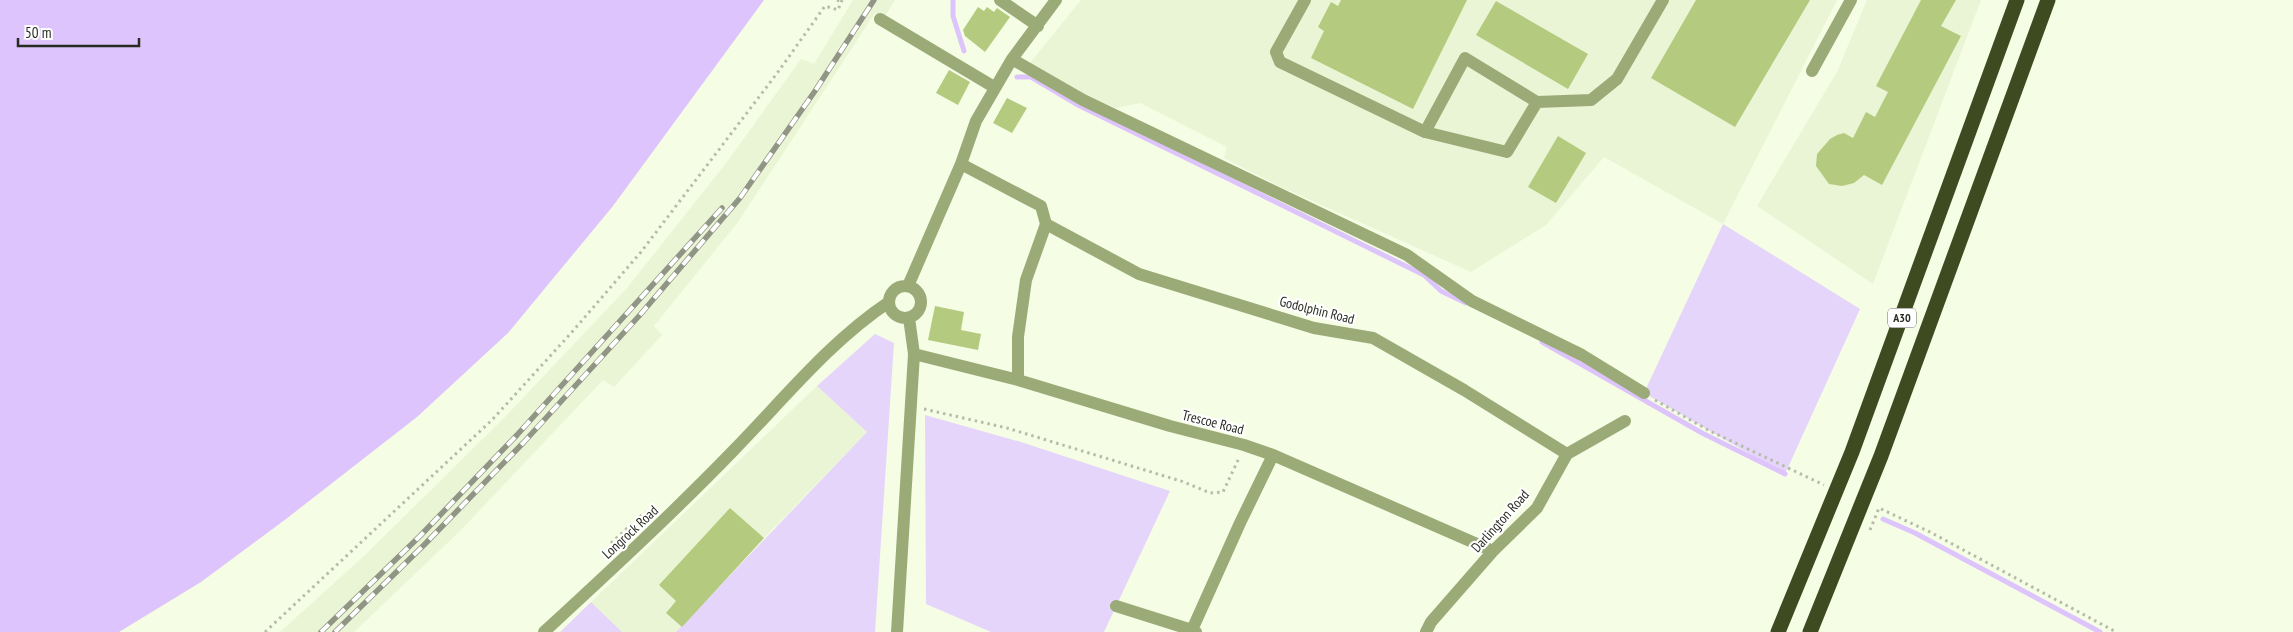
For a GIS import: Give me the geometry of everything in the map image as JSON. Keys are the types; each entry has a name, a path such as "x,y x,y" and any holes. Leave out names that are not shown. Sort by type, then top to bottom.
{"highway":[{"name":"A30","path":"1778,632 1836,491 1911,292 2017,0"},
{"name":"A30","path":"1810,632 1881,456 2048,0"}],"street":[{"path":"1000,0 1038,26"},
{"path":"908,286 961,164 976,121 994,86 1056,0"},
{"path":"1305,0 1276,52 1280,62 1425,132 1507,152 1537,102"},
{"path":"1425,132 1465,58 1537,102 1591,100 1617,79 1663,0"},
{"path":"1812,70 1851,0"},
{"path":"880,19 994,86"},
{"path":"1012,59 1082,100 1407,255 1472,301 1582,354 1644,393"},
{"path":"961,164 1041,206 1046,224 1026,280 1018,337 1018,380"},
{"name":"Godolphin Road","path":"1046,224 1139,274 1314,328 1373,338 1464,390 1567,454"},
{"path":"908,286 917,291 921,302 918,312 909,318 894,314 889,302 893,291 897,288 908,286"},
{"name":"Longrock Road","path":"544,632 650,534 814,366 871,313 889,302"},
{"path":"897,632 914,354 909,318"},
{"name":"Trescoe Road","path":"914,354 1018,380 1170,426 1244,445 1492,551"},
{"path":"1567,454 1625,421"},
{"name":"Darlington Road","path":"1426,632 1431,622 1492,551 1536,508 1567,454"},
{"path":"1116,606 1194,631 1240,523 1273,456"}],"path":[{"path":"265,632 492,420 641,252 778,72 825,6 838,10 842,1 837,0"},
{"path":"1644,393 1710,430 1836,491"},
{"path":"911,406 1007,428 1184,482 1210,493 1222,492 1234,472 1244,445"},
{"path":"1869,532 1880,508 1930,532 2014,579 2116,632"}],"shaded area":[{"path":"0,0 764,0 613,206 508,333 417,417 286,519 201,582 119,632 0,632"},
{"path":"853,0 895,0 884,18 875,13 738,222 654,326 662,335 614,387 603,380 460,531 354,632 280,632 364,556 505,417 627,288 727,162 801,59 814,64"},
{"path":"1081,0 1837,0 1723,224 1604,157 1546,225 1471,272 1281,187 1224,158 1227,147 1140,103 1116,108 1084,95 1030,63"},
{"path":"1867,0 1981,0 1873,284 1757,206 1837,72"},
{"path":"1723,224 1860,309 1785,474 1644,393"},
{"path":"875,334 894,343 875,632 676,632 867,432 817,386"},
{"path":"817,386 867,432 764,538 677,632 622,632 591,602"},
{"path":"925,415 1021,442 1170,491 1104,632 991,632 926,604"},
{"path":"591,602 622,632 560,632"}],"building":[{"path":"1341,0 1467,0 1413,109 1311,58 1324,31 1318,27 1331,2 1338,6"},
{"path":"1696,0 1810,0 1735,127 1651,78"},
{"path":"1921,0 1956,0 1941,26 1961,36 1882,185 1864,175 1854,183 1842,186 1829,184 1816,166 1817,154 1830,139 1837,135 1844,133 1853,138 1866,112 1875,117 1888,92 1876,86"},
{"path":"1496,1 1588,54 1568,89 1476,35"},
{"path":"978,7 984,11 987,7 994,12 997,8 1010,17 985,52 965,36 963,30"},
{"path":"949,70 970,82 958,105 936,93"},
{"path":"1007,98 1027,108 1012,133 993,123"},
{"path":"1558,136 1586,153 1556,203 1528,187"},
{"path":"935,306 964,312 961,330 981,334 978,350 928,340"},
{"path":"730,508 764,538 682,627 666,613 676,601 659,585"}],"waterway":[{"path":"953,0 953,16 964,51"},
{"path":"1017,77 1031,77 1078,105 1424,275 1441,291 1466,303"},
{"path":"1542,342 1702,433 1785,474"},
{"path":"1883,519 1915,533 2100,632"}],"railway":[{"path":"335,632 424,545 524,442 639,316 740,198 815,91 874,0"},
{"path":"321,632 420,536 517,435 722,208"}]}
